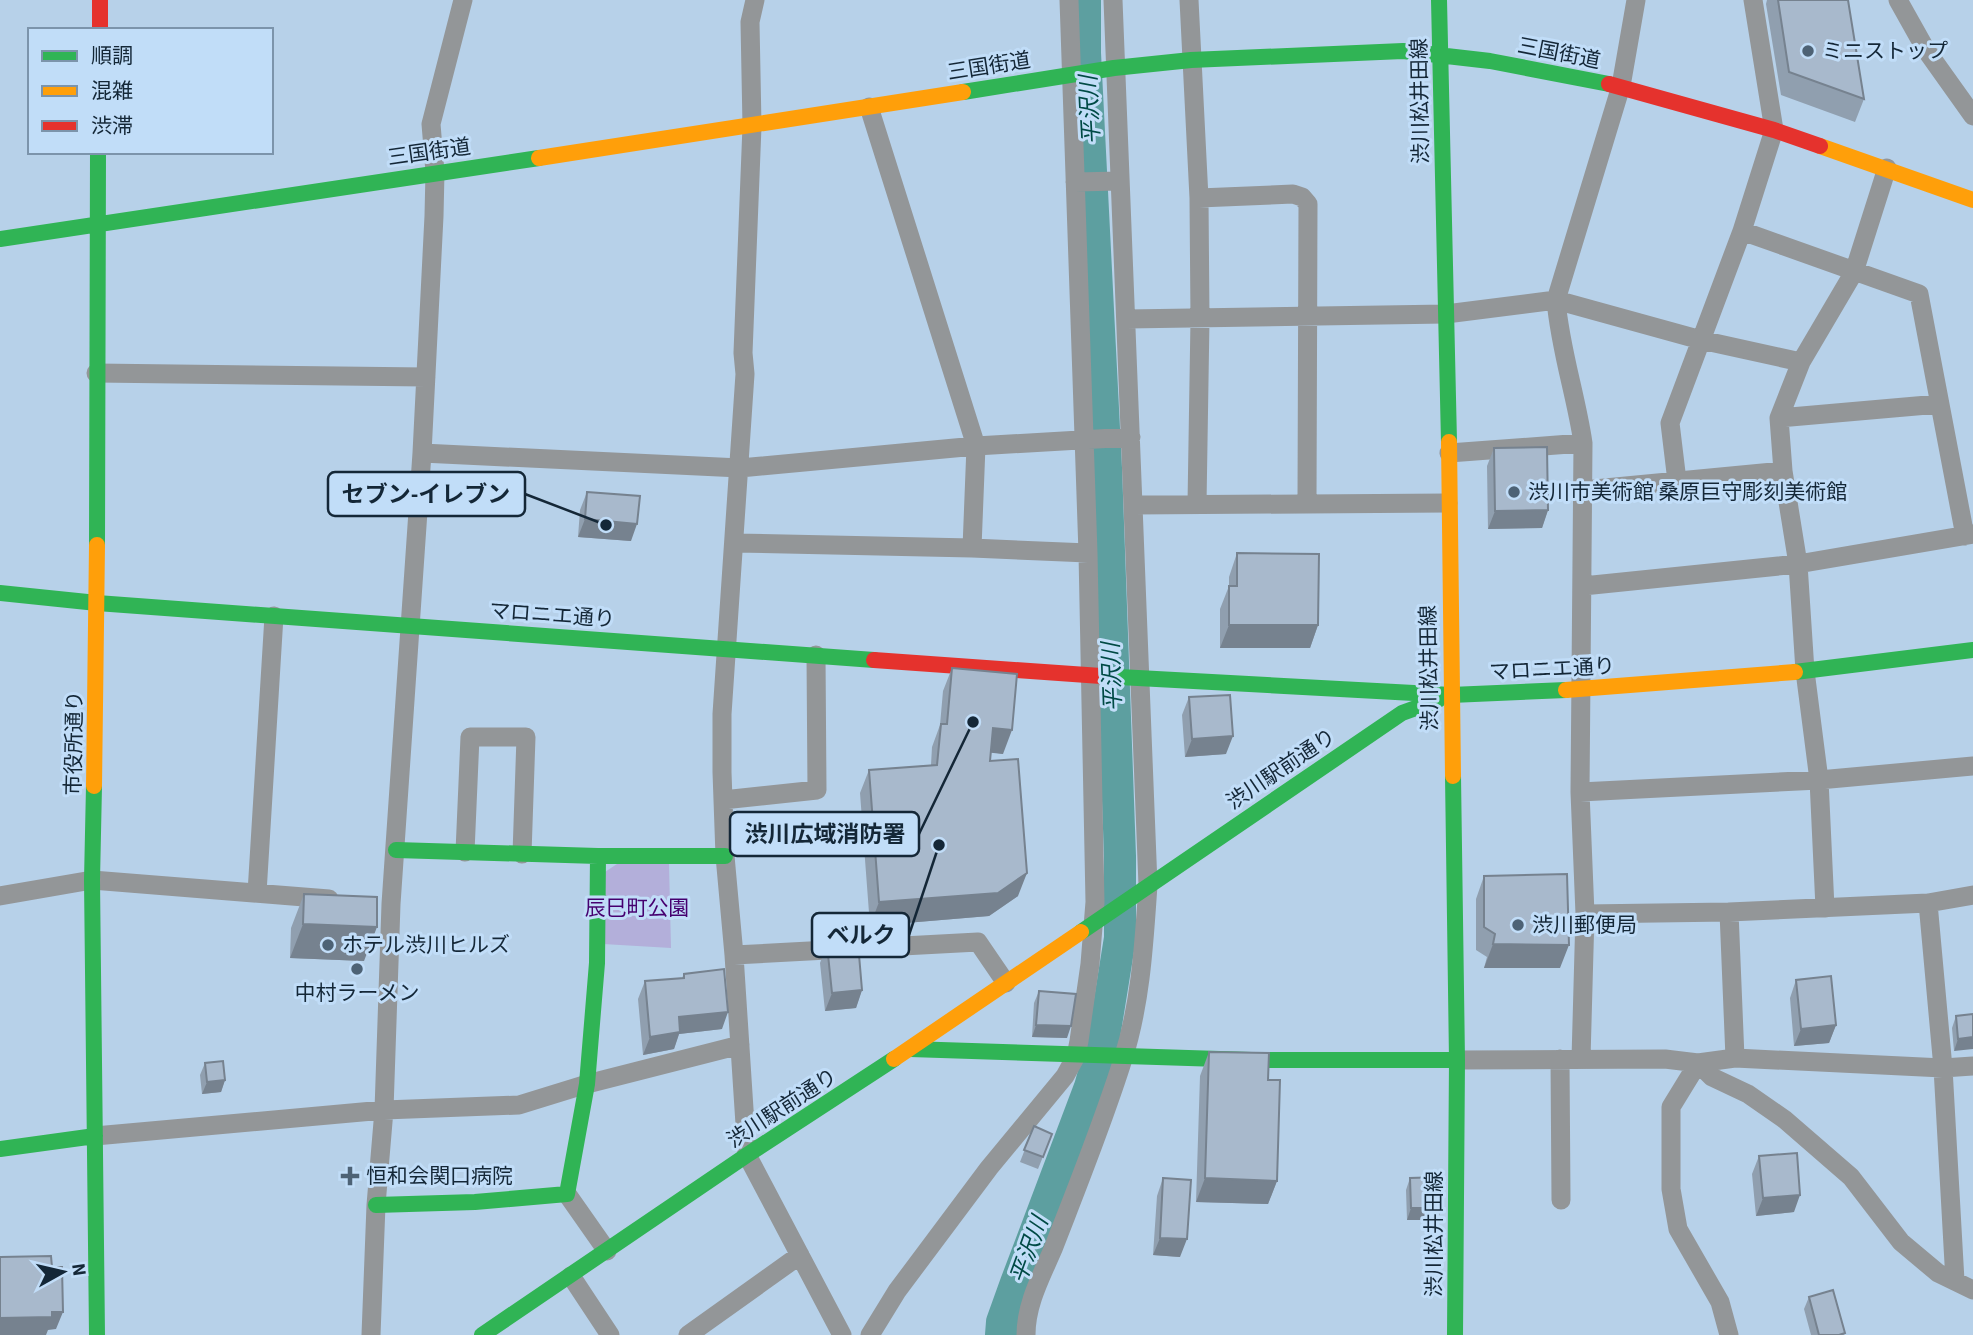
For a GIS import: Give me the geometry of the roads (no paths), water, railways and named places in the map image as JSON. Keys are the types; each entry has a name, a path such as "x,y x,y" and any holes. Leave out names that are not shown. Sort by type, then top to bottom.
{"street":[{"path":"100,0 100,28"},
{"path":"371,1335 376,1205 384,1110 385,904 396,850 426,377 435,172 431,124 463,0"},
{"path":"755,0 750,22 752,126 740,468 722,714 725,856 747,1155 842,1335"},
{"path":"870,1335 897,1291 989,1168 1079,1056 1099,919 1095,902 1096,676 1088,553 1087,440 1069,0"},
{"path":"1026,1335 1032,1297 1057,1237 1120,1057 1142,971 1144,888 1133,505 1125,437 1127,319 1119,181 1108,69 1113,0"},
{"path":"1189,0 1199,198 1197,504"},
{"name":"渋川松井田線","path":"1439,0 1450,453 1448,503 1457,1060 1455,1335"},
{"path":"1581,1059 1585,915 1580,792 1583,443 1578,404 1558,329 1556,300 1621,86 1636,0"},
{"path":"1677,481 1670,423 1742,231 1774,131 1753,0"},
{"path":"1898,0 1926,50 1973,116"},
{"name":"三国街道","path":"0,239 752,126 1108,69 1191,60 1403,51 1440,54 1621,86 1774,131 1973,200"},
{"path":"869,107 918,270 976,446 972,548"},
{"name":"市役所通り","path":"97,1335 92,880 97,603 98,154"},
{"path":"1825,908 1819,780 1805,671 1798,564 1783,471 1779,418 1801,362 1854,272 1887,168"},
{"path":"1076,182 1119,181"},
{"path":"1199,198 1293,194 1302,197 1308,204 1307,503"},
{"path":"1583,586 1798,564 1969,535 1939,404 1919,294 1742,231"},
{"path":"1127,319 1446,314 1556,300 1701,340 1801,362"},
{"path":"96,373 426,377"},
{"path":"1779,418 1939,404"},
{"path":"422,453 740,468 976,446 1125,437"},
{"path":"1450,453 1583,443"},
{"path":"1584,490 1783,471"},
{"path":"1133,505 1448,503"},
{"path":"735,543 1088,553"},
{"name":"マロニエ通り","path":"0,593 97,603 1136,679 1451,695 1581,689 1805,671 1973,650"},
{"path":"257,893 274,616"},
{"path":"723,800 817,790 816,655"},
{"name":"渋川駅前通り","path":"482,1335 747,1155 910,1049 1402,713 1451,695"},
{"path":"465,852 470,737 526,737 522,854"},
{"path":"1580,792 1819,780 1973,766"},
{"path":"396,850 598,856 725,856"},
{"path":"598,856 597,964 587,1084 566,1194 607,1251"},
{"path":"0,896 92,880 351,901"},
{"path":"1585,915 1928,903 1973,895"},
{"path":"1928,903 1964,1285"},
{"path":"1729,912 1735,1058"},
{"path":"734,955 978,942 1006,983"},
{"path":"0,1149 95,1136 384,1110 519,1105 587,1084 740,1045"},
{"path":"910,1049 1340,1062 1665,1059 1698,1063 1735,1058 1943,1068 1973,1066"},
{"path":"1560,1059 1561,1200"},
{"path":"1698,1063 1712,1077 1748,1094 1784,1119 1852,1177 1901,1242 1938,1273 1964,1285"},
{"path":"1698,1063 1671,1107 1671,1189 1678,1229 1720,1302 1729,1335"},
{"path":"376,1205 475,1202 566,1194"},
{"path":"688,1335 800,1255"},
{"path":"571,1276 610,1335"}],"waterway":[{"name":"平沢川","path":"1001,1335 1002,1322 1090,1087 1104,1037 1120,938 1120,856 1106,468 1085,53 1085,0"}],"place":[{"name":"ミニストップ","path":"1808,51"},
{"name":"渋川市美術館 桑原巨守彫刻美術館","path":"1514,492"},
{"name":"セブン-イレブン","path":"606,525"},
{"name":"渋川広域消防署","path":"973,722"},
{"name":"ベルク","path":"939,845"},
{"name":"渋川郵便局","path":"1518,925"},
{"name":"ホテル渋川ヒルズ","path":"328,945"},
{"name":"中村ラーメン","path":"357,969"},
{"name":"恒和会関口病院","path":"350,1176"}],"park label":[{"name":"辰巳町公園","path":"637,908"}]}
